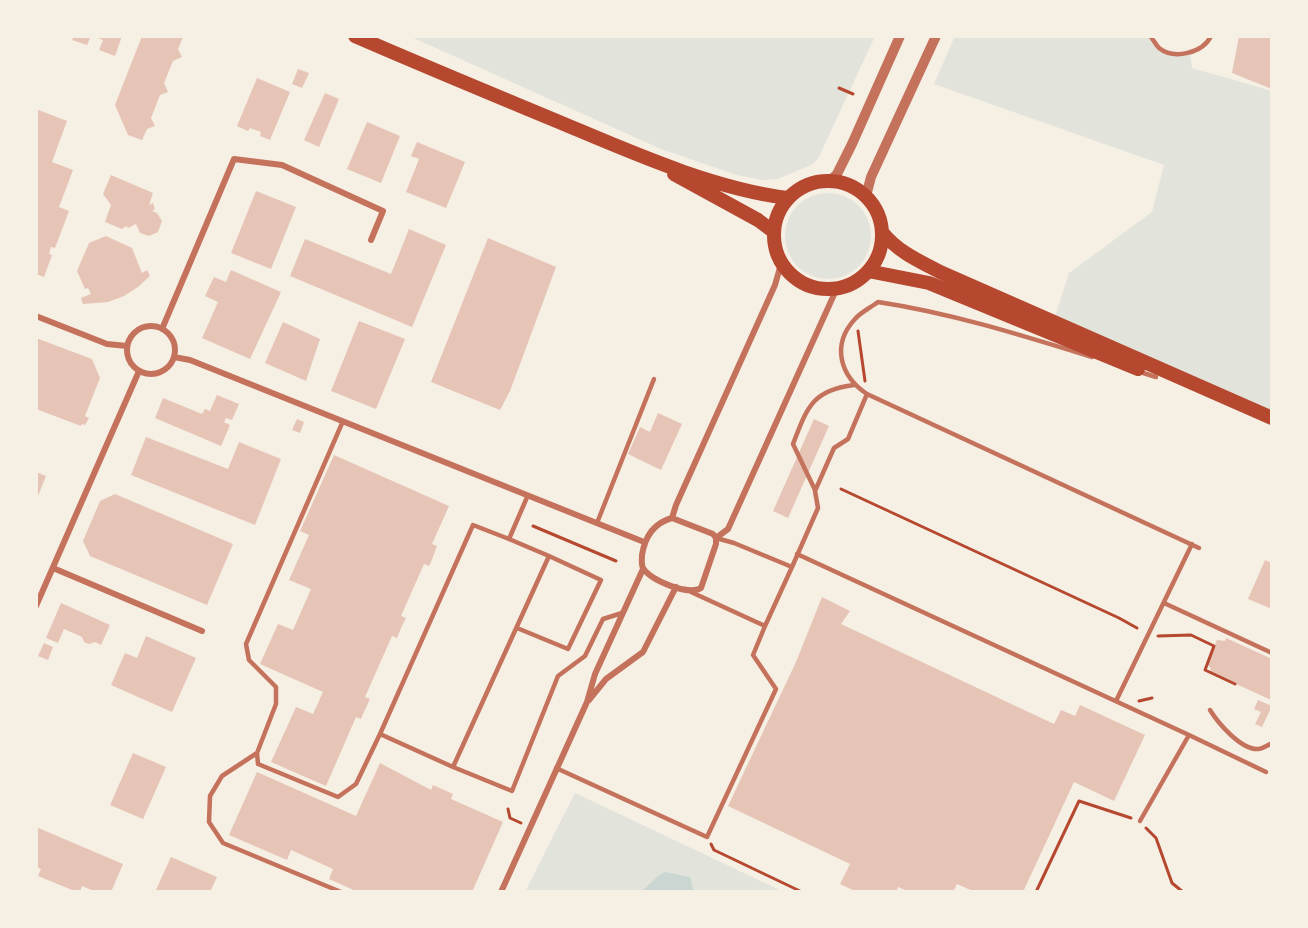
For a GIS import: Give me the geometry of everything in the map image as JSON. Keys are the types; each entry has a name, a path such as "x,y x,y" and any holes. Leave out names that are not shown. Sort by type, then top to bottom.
{"main road":[{"path":"355,36 643,158 734,187 769,196 788,198"},
{"path":"643,158 758,220 774,232"},
{"path":"831,180 850,184 866,196 877,210 882,232 880,251 868,271 855,282 837,288 816,287 792,276 777,255 774,232 778,214 788,198 805,185 831,180"},
{"path":"882,232 891,244 902,252 940,272 1272,419"},
{"path":"868,271 929,283 1156,377 1272,419"}],"street":[{"path":"831,180 837,174 852,144 900,36"},
{"path":"866,196 870,177 936,36"},
{"path":"162,329 234,159 282,165 383,211 371,240"},
{"path":"672,518 775,285 782,264"},
{"path":"716,538 728,529 837,288"},
{"path":"36,316 107,344 127,346"},
{"path":"150,326 162,329 173,341 174,357 166,369 160,373 153,375 139,371 129,360 127,346 129,340 137,330 150,326"},
{"path":"174,357 190,360 644,542"},
{"path":"36,606 139,371"},
{"path":"672,518 713,534 716,538 701,588 690,592 654,578 643,569 641,562 644,542 650,532 663,520 672,518"},
{"path":"53,568 201,631"},
{"path":"501,892 587,702 595,674 643,569"},
{"path":"587,702 606,679 643,652 676,587"}],"lane":[{"path":"1150,36 1159,48 1173,53 1190,53 1208,42 1211,36"},
{"path":"1156,377 997,327 916,308 878,302 857,317 842,340 841,359 845,372 854,385 867,394 1199,548"},
{"path":"597,523 654,379"},
{"path":"556,768 707,837 776,689 753,655 818,508 815,491 793,444 805,411 818,397 838,387 854,385"},
{"path":"815,491 834,447 848,440 867,394"},
{"path":"343,421 246,644 249,660 276,687 276,704 257,753 258,764 338,797 356,784 473,525 601,580 568,649 517,628"},
{"path":"509,539 528,495"},
{"path":"716,538 792,567"},
{"path":"1116,701 1192,544"},
{"path":"797,554 1266,772"},
{"path":"453,767 549,556"},
{"path":"690,592 765,626"},
{"path":"1164,603 1272,653"},
{"path":"380,734 512,791 558,676 585,656 603,619 622,614"},
{"path":"1210,710 1220,726 1246,745 1259,749 1272,743"},
{"path":"1140,821 1189,735"},
{"path":"257,753 222,776 210,796 209,822 223,843 341,892"}],"path":[{"path":"839,88 853,94"},
{"path":"858,327 867,394"},
{"path":"841,489 1137,628"},
{"path":"533,526 616,561"},
{"path":"1156,636 1191,635 1214,646 1205,670 1236,684"},
{"path":"1036,892 1079,801 1140,821 1156,838 1173,883 1183,892"},
{"path":"508,808 510,818 521,823"},
{"path":"707,837 714,850 802,892"}],"shaded area":[{"path":"409,36 875,36 818,159 811,165 777,179 763,180 737,175 661,149"},
{"path":"955,36 1150,36 1167,51 1190,53 1192,68 1272,91 1272,416 1162,377 1050,332 1069,273 1152,212 1164,165 934,84"},
{"path":"820,193 836,193 859,205 868,219 871,236 868,253 859,267 836,279 820,279 804,272 792,260 785,244 785,228 792,212 804,200"},
{"path":"575,793 784,892 694,892 692,884 658,876 641,892 525,892"},
{"path":"665,872 690,877 694,892 641,892"}],"building":[{"path":"74,36 91,36 87,45 72,40"},
{"path":"93,36 122,36 115,56 99,50 103,40"},
{"path":"142,36 183,37 178,49 182,57 173,61 164,83 168,92 160,95 151,118 155,126 147,129 142,140 128,135 115,105"},
{"path":"1239,36 1272,36 1272,89 1232,73"},
{"path":"298,69 309,73 302,88 292,84"},
{"path":"257,78 290,92 270,140 260,136 261,132 250,128 248,131 237,126"},
{"path":"325,93 339,99 319,147 304,140"},
{"path":"36,109 67,121 52,162 73,170 59,207 69,211 55,248 51,247 49,254 52,255 44,277 36,274"},
{"path":"367,122 400,136 381,183 347,169"},
{"path":"417,142 465,162 446,208 406,192 419,159 411,156"},
{"path":"111,175 153,193 149,205 153,203 155,209 152,211 157,213 162,221 158,232 149,236 140,233 136,224 122,229 105,222 111,205 103,194"},
{"path":"256,191 296,207 271,269 231,253"},
{"path":"409,229 446,245 412,327 290,276 305,239 391,274"},
{"path":"106,236 132,248 142,273 147,270 150,276 124,296 108,302 83,304 81,298 91,294 88,288 85,289 77,271 89,243"},
{"path":"488,238 556,267 510,391 500,410 431,382"},
{"path":"231,270 281,292 250,359 202,338 218,302 205,296 214,277 226,282"},
{"path":"359,321 405,339 376,409 331,391"},
{"path":"283,322 320,339 306,381 265,363"},
{"path":"36,338 92,359 100,378 85,416 89,418 85,425 81,426 36,409"},
{"path":"217,395 239,404 232,420 226,418 224,422 230,425 221,446 155,418 163,398 202,414 205,409 210,411"},
{"path":"658,413 682,424 661,470 628,454 640,427 650,432"},
{"path":"297,419 304,422 300,433 292,430"},
{"path":"814,419 829,426 788,518 773,511"},
{"path":"146,437 228,469 239,442 281,459 255,525 131,475"},
{"path":"334,455 449,506 432,544 437,546 431,562 429,566 424,564 401,616 406,618 397,638 392,636 365,697 370,699 361,719 356,717 326,786 271,762 296,707 313,714 323,692 260,664 278,624 293,630 311,589 289,580 309,535 300,531"},
{"path":"36,472 46,476 36,501"},
{"path":"115,494 233,544 207,605 90,556 83,541 100,501"},
{"path":"1265,560 1272,563 1272,609 1248,599"},
{"path":"822,597 850,611 841,624 1054,724 1061,710 1075,716 1080,705 1145,735 1114,801 1074,782 1023,892 975,892 957,884 953,892 910,892 898,887 896,892 857,892 840,884 850,864 728,806 796,662"},
{"path":"61,603 110,625 101,645 95,642 89,644 84,642 82,637 64,629 58,643 46,638"},
{"path":"146,636 196,658 172,712 111,685 125,653 137,658"},
{"path":"1226,638 1272,659 1271,700 1210,672 1211,668 1206,664 1217,640 1225,641"},
{"path":"44,643 53,647 48,660 38,656"},
{"path":"1258,700 1272,706 1262,727 1255,724 1261,712 1254,709"},
{"path":"133,753 166,767 143,819 110,805"},
{"path":"380,763 431,790 433,785 453,794 451,799 503,822 472,892 358,892 329,879 333,869 291,850 287,860 229,835 257,772 356,816"},
{"path":"36,827 123,864 111,892 96,892 82,886 80,892 77,892 38,876 41,869 36,867"},
{"path":"171,857 217,877 210,892 155,892"}]}
